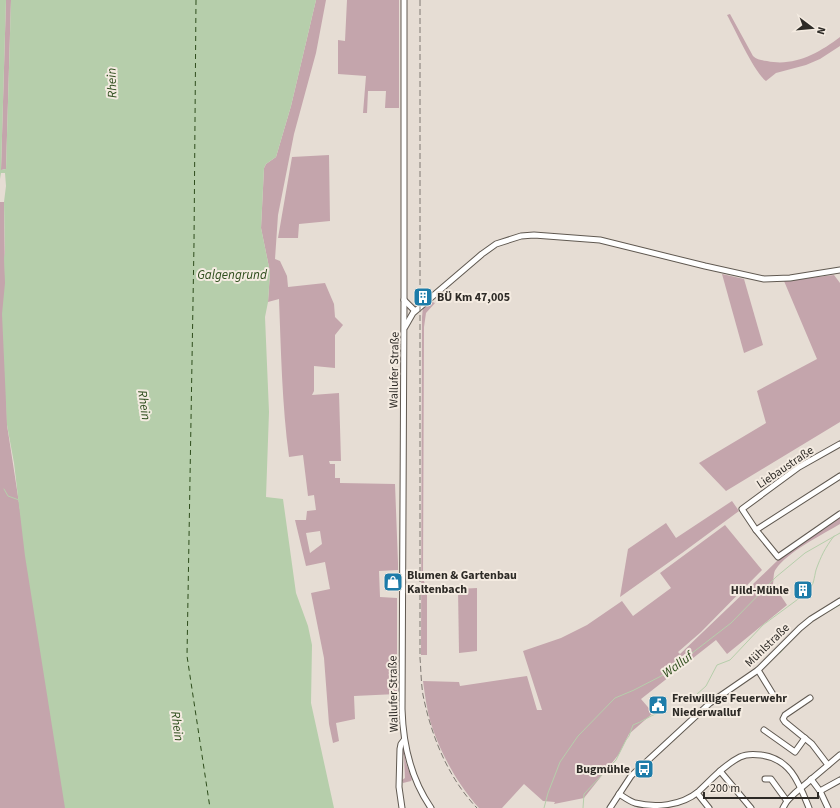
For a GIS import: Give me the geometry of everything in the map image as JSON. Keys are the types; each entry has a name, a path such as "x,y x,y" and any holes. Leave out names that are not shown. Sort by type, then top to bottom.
{"street":[{"name":"Wallufer Straße","path":"404,0 402,699 404,740"},
{"path":"404,329 415,310 487,250 503,241 521,236 534,235 592,239 755,278 779,279 840,270"},
{"path":"404,300 415,310"},
{"path":"404,312 415,310"},
{"name":"Liebaustraße","path":"756,530 742,509 799,467 840,444"},
{"path":"840,476 756,530 778,557 840,514"},
{"name":"Mühlstraße","path":"610,808 631,776 710,703 758,670 811,619 840,601"},
{"path":"758,670 774,696"},
{"path":"810,698 785,715 783,719 816,748 828,765"},
{"path":"764,730 795,752 805,738"},
{"path":"402,808 400,787 400,749 404,740"},
{"path":"404,740 413,772 431,808"},
{"path":"619,794 635,803 648,806 661,807 680,805 697,793 720,771 740,757 755,754 766,756 780,762 790,769 809,808"},
{"path":"783,808 787,801 840,755"},
{"path":"720,771 751,808"},
{"path":"765,779 771,779 787,801"},
{"path":"811,779 820,791 828,808"},
{"path":"820,791 840,780"},
{"path":"697,793 708,808"}],"shaded area":[{"path":"6,0 11,0 6,169 1,170"},
{"path":"316,0 326,0 316,53 294,134 278,215 275,259 280,261 287,276 288,287 325,283 334,304 335,317 343,325 335,335 335,368 314,366 314,391 312,395 339,393 341,461 329,461 330,464 335,464 335,478 340,478 340,483 395,484 398,563 398,570 379,571 380,597 397,598 397,694 354,696 355,719 336,723 339,741 333,743 329,724 324,658 311,593 330,589 325,562 306,566 295,520 306,520 307,511 316,510 314,495 308,496 303,455 289,457 283,397 279,299 268,302 270,272 261,228 264,168 266,164 276,157 291,106","holes":["320,531 322,544 310,553 306,533"]},
{"path":"347,0 399,0 399,108 385,108 386,91 368,91 367,113 363,113 366,76 338,74 338,40 345,41"},
{"path":"730,14 753,56 760,60 787,62 796,60 815,53 840,37 840,46 820,59 806,65 776,73 766,81 756,69 745,51 727,15"},
{"path":"329,155 330,221 299,224 298,238 278,238 292,157"},
{"path":"0,202 4,202 7,425 66,808 0,808"},
{"path":"722,274 744,279 763,345 744,353"},
{"path":"834,275 840,283 840,422 726,491 699,463 766,423 757,391 817,359 784,281"},
{"path":"430,301 435,303 426,313 424,327 423,578 427,591 427,655 421,655 422,317 423,307"},
{"path":"732,501 739,511 620,597 628,549 666,523 676,538"},
{"path":"840,517 840,524 796,550 775,570 773,584 787,605 727,654 716,640 641,699 653,713 629,734 619,754 584,798 554,804 555,802 543,801 524,784 502,808 479,808 471,799 451,769 435,735 428,713 423,681 459,682 460,686 527,676 537,710 542,710 523,651 561,638 587,625 622,601 633,616 671,588 660,573 725,525 762,570 701,632 678,652 680,654 777,561"},
{"path":"477,588 477,651 459,653 458,589"},
{"path":"403,747 406,763 412,779 411,781 403,783 402,780 405,778 404,756 402,752"}],"water":[{"path":"0,0 6,0 1,170 6,169 11,0 316,0 291,106 276,157 266,164 264,168 261,228 270,272 268,302 265,317 269,412 266,497 283,499 296,593 308,626 312,645 311,703 334,808 65,808 25,556 14,463 7,425 2,314 5,283 4,202 6,186 5,173 1,173 0,179"}],"waterway":[{"path":"4,489 8,496 19,500"},
{"name":"Walluf","path":"544,808 560,762 578,736 615,698 665,674 731,623 776,577 805,553 840,533"},
{"name":"Walluf","path":"696,695 706,686 717,665 730,660 763,625 809,591 822,556 834,536"},
{"path":"815,619 840,605"},
{"path":"780,653 790,641"},
{"name":"Walluf","path":"583,808 584,794 616,760 629,736 633,725 658,713"}],"ferry route":[{"path":"196,0 194,243 187,656 210,808"}],"railway":[{"path":"420,0 421,681 426,710 442,755 457,783 477,808"}],"place":[{"name":"BÜ Km 47,005","path":"423,297"},
{"name":"Blumen & Gartenbau Kaltenbach","path":"393,582"},
{"name":"Hild-Mühle","path":"803,590"},
{"name":"Freiwillige Feuerwehr Niederwalluf","path":"658,705"},
{"name":"Bugmühle","path":"644,769"}],"water label":[{"name":"Rhein","path":"111,83"},
{"name":"Galgengrund","path":"232,274"},
{"name":"Rhein","path":"145,405"},
{"name":"Rhein","path":"178,726"}]}
